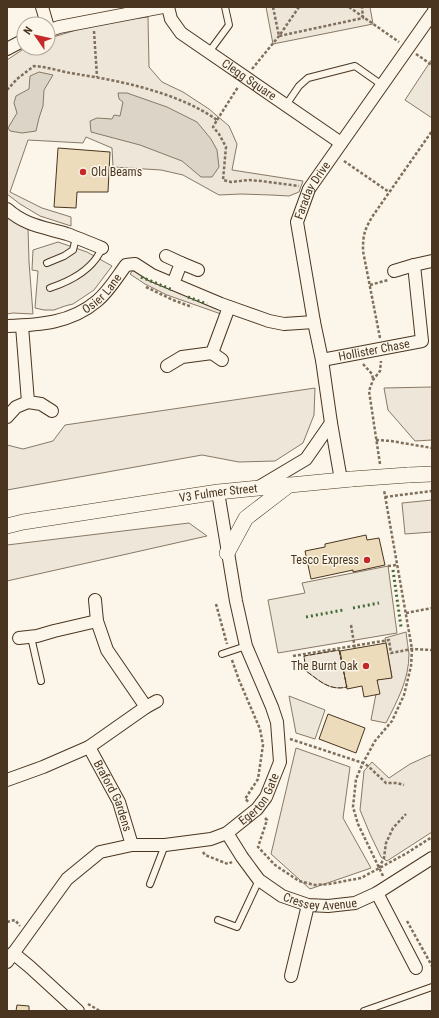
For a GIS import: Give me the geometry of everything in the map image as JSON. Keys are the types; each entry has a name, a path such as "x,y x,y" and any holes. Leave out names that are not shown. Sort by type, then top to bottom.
{"street":[{"path":"56,27 163,7"},
{"name":"Clegg Square","path":"168,7 172,19 181,33 246,76 341,143"},
{"name":"Faraday Drive","path":"346,480 331,423 322,360 297,222 309,189 432,14"},
{"path":"7,49 16,44"},
{"path":"7,209 29,223 102,248"},
{"path":"166,256 198,270"},
{"path":"394,271 432,261"},
{"path":"173,284 181,263"},
{"name":"Osier Lane","path":"7,326 32,326 63,320 82,311 97,301 113,284 126,265 135,264 152,275 173,284 228,307 269,321 284,324 314,322"},
{"name":"Hollister Chase","path":"322,360 422,341 414,265"},
{"path":"212,352 228,307"},
{"path":"22,326 28,402"},
{"path":"167,366 182,357 212,352 222,360"},
{"path":"7,417 16,407 28,402 41,404 52,411"},
{"path":"258,488 306,459 331,423"},
{"name":"V3 Fulmer Street","path":"7,526 23,522 218,492 346,480 432,474"},
{"path":"227,553 246,518 289,485"},
{"name":"Egerton Gate","path":"10,958 67,879 100,852 132,845 165,845 211,839 227,833 257,809 266,797 280,762 277,722 246,646 227,553 218,492"},
{"path":"96,600 97,621 107,650 146,707"},
{"path":"25,638 97,621"},
{"name":"Braford Gardens","path":"7,780 43,767 89,747 157,701"},
{"name":"Braford Gardens","path":"89,747 119,802 132,845"},
{"name":"Cressey Avenue","path":"227,833 259,880 282,896 308,905 328,906 355,903 377,893 432,858"},
{"path":"377,893 416,968"},
{"path":"291,976 308,905"},
{"path":"10,958 30,967 78,1011"}],"lane":[{"path":"210,52 229,25 225,7"},
{"path":"286,105 308,78 355,66 382,85"},
{"path":"47,263 64,256 73,250 76,238"},
{"path":"50,288 80,275 95,261 102,248"},
{"path":"25,638 41,681"},
{"path":"222,654 246,646"},
{"path":"150,884 165,845"},
{"path":"218,920 237,928 259,880"},
{"path":"364,1011 432,987"}],"path":[{"path":"273,7 279,36"},
{"path":"299,7 279,36 235,90 213,127 219,134 226,147 223,180 231,182 261,181 294,185 309,189"},
{"path":"349,7 432,65"},
{"path":"362,7 364,18"},
{"path":"279,36 364,18"},
{"path":"94,20 97,77"},
{"path":"8,89 17,79 34,66 45,67 117,81 159,93 206,112 217,120"},
{"path":"381,470 369,391 373,380 380,371 382,348 363,251 363,238 372,217 432,131"},
{"path":"334,154 389,192"},
{"path":"376,440 392,441 432,448"},
{"path":"383,483 412,649 411,666 404,696 392,721 375,741 362,763 356,779 353,807 358,824 387,886"},
{"path":"385,497 432,491"},
{"path":"388,566 397,565"},
{"path":"201,850 205,855 228,864 242,857 258,846 266,820 264,815 245,799 258,779 263,745 260,729 229,652 216,604"},
{"path":"406,612 432,608"},
{"path":"351,625 355,647"},
{"path":"293,656 355,647 389,640 390,653 412,649 432,650"},
{"path":"290,745 290,738 362,763 368,766 386,782 404,785"},
{"path":"379,868 384,858 386,843 393,828 406,814"},
{"path":"258,846 275,865 299,881 315,885 361,878 402,856 432,837"},
{"path":"406,919 432,966"}],"shaded area":[{"path":"266,7 370,7 373,24 273,44"},
{"path":"148,17 149,67 162,82 183,92 209,109 229,126 237,144 232,170 303,181 299,192 289,196 241,194 219,195 183,175 161,170 113,167 112,148 86,137 83,143 28,140 10,192 42,208 71,217 71,226 40,216 7,194 7,60 16,54 16,56 56,56 56,36 86,27"},
{"path":"432,59 432,118 405,100"},
{"path":"39,72 53,75 44,90 43,106 36,131 22,133 10,131 8,128 17,113 14,103 16,96 29,89 30,76"},
{"path":"118,93 127,93 167,107 197,122 211,139 217,150 219,167 212,177 201,177 182,161 140,145 91,132 90,121 97,118 112,119 114,115 120,116 123,102 119,99"},
{"path":"7,217 28,228 33,314 7,314"},
{"path":"58,242 87,252 112,266 94,290 73,304 54,310 35,308 38,271 32,270 33,250"},
{"path":"135,268 221,310 221,314 167,295 145,284 130,274"},
{"path":"432,387 432,440 415,441 388,410 384,388"},
{"path":"315,388 314,415 303,443 275,461 239,462 202,455 7,490 7,445 23,449 53,441 65,425"},
{"path":"432,500 432,532 405,534 402,503"},
{"path":"189,523 207,536 7,581 7,545"},
{"path":"388,566 397,633 278,653 268,600 305,593 302,583"},
{"path":"406,632 409,654 407,673 402,690 386,723 371,720 377,680 392,677 385,638"},
{"path":"339,650 347,687 335,688 320,682 306,671 304,656"},
{"path":"289,696 325,710 315,739 296,733"},
{"path":"296,748 350,767 343,818 371,868 310,889 271,854"},
{"path":"432,755 432,832 387,861 381,857 360,810 364,771 372,762 389,778 410,764"}],"building":[{"name":"Old Beams","path":"58,148 110,152 108,192 77,192 76,208 54,207"},
{"path":"366,535 367,540 379,538 385,565 311,579 305,551 325,547 325,544"},
{"name":"The Burnt Oak","path":"386,643 392,678 377,680 380,694 364,697 362,686 347,689 340,651"},
{"path":"328,714 365,728 356,753 319,739"},
{"path":"17,1005 29,1006 29,1011 16,1011"}],"hedge":[{"path":"141,277 173,290"},
{"path":"188,297 207,304"},
{"path":"393,570 401,627"},
{"path":"353,608 379,603"},
{"path":"306,617 343,610"}],"fence":[{"path":"339,650 347,687 335,688 320,682 306,671 304,656 339,650"}],"place":[{"name":"Old Beams","path":"83,172"},
{"name":"Tesco Express","path":"367,560"},
{"name":"The Burnt Oak","path":"366,666"}]}
